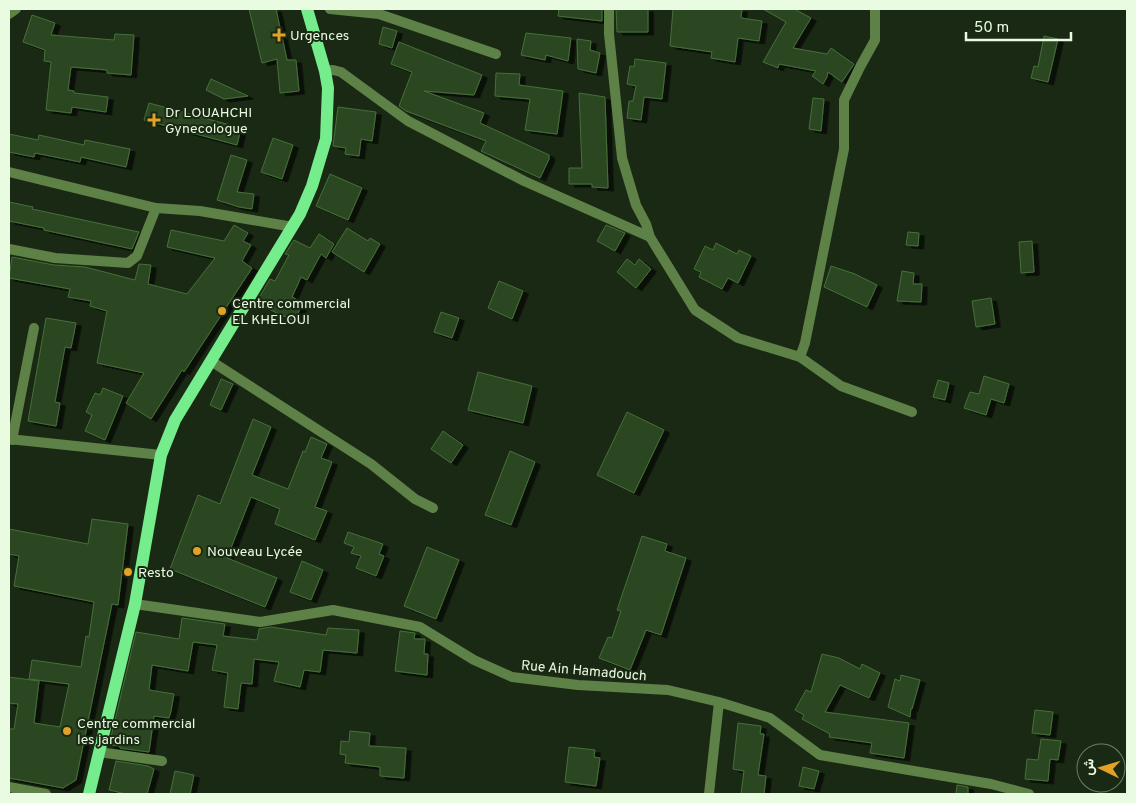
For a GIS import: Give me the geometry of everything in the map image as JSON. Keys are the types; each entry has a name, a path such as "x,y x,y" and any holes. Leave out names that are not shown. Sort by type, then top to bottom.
{"main road":[{"path":"89,794 134,604 161,455 176,420 293,227 312,186 326,139 328,88 307,9"}],"street":[{"path":"9,14 16,9"},
{"path":"330,9 379,14 496,54"},
{"path":"609,9 609,34 622,158 636,205 646,224 650,237 695,310 738,338 800,357 840,386 912,412"},
{"path":"800,357 805,343 844,149 844,100 875,40 875,9"},
{"path":"325,71 341,72 408,121 516,177 650,237"},
{"path":"9,172 156,208 200,211 293,227"},
{"path":"9,249 55,258 128,263 137,256 156,208"},
{"path":"34,328 10,440 161,455"},
{"path":"211,361 371,464 415,498 433,508"},
{"name":"Rue Ain Hamadouch","path":"134,604 260,622 333,610 420,627 474,660 512,677 578,685 668,690 719,702 770,718 820,755 991,784 1028,794"},
{"path":"709,794 719,702"},
{"path":"99,752 162,761"},
{"path":"9,786 46,794"}],"building":[{"path":"249,9 276,9 287,60 296,60 299,91 280,93 277,59 262,63"},
{"path":"559,9 602,9 602,21 558,16"},
{"path":"616,9 648,9 648,32 617,32"},
{"path":"673,9 742,9 741,18 762,21 759,41 738,38 735,62 711,58 712,52 670,46"},
{"path":"763,9 794,9 811,18 793,48 827,54 831,48 854,64 842,82 828,72 823,84 812,76 816,71 779,64 778,68 763,62 786,22"},
{"path":"32,15 55,23 51,35 114,40 115,34 134,35 131,75 107,73 107,70 71,67 68,90 74,91 74,93 108,97 106,112 72,107 71,113 46,110 51,62 44,61 45,50 23,42"},
{"path":"383,27 397,31 392,48 379,44"},
{"path":"526,33 571,38 568,61 546,55 545,60 521,55"},
{"path":"1044,36 1058,39 1048,82 1031,78 1034,66 1038,67"},
{"path":"577,39 591,41 590,50 600,53 596,73 578,69"},
{"path":"399,42 482,75 474,95 424,91 484,113 480,123 549,155 540,178 481,151 486,141 406,111 399,106 412,72 391,64"},
{"path":"635,59 666,63 662,99 644,97 641,120 627,118 629,101 633,101 636,86 627,84 630,66 634,67"},
{"path":"496,73 520,74 519,85 563,91 557,134 525,130 530,99 495,96"},
{"path":"211,79 248,96 224,99 206,90"},
{"path":"579,93 605,97 608,188 592,187 592,184 569,184 569,168 582,168"},
{"path":"813,98 824,99 821,131 809,129"},
{"path":"149,103 241,128 237,145 144,120"},
{"path":"338,107 376,112 372,141 361,139 359,156 345,154 346,148 333,146"},
{"path":"9,134 38,140 39,135 84,145 85,140 130,149 126,167 81,157 80,162 35,153 34,157 9,152"},
{"path":"273,138 293,145 282,179 261,172"},
{"path":"231,155 247,160 237,192 254,194 252,209 217,200"},
{"path":"330,174 362,188 348,220 316,206"},
{"path":"9,202 33,207 32,209 139,232 132,249 44,230 44,228 9,221"},
{"path":"234,225 248,233 243,241 251,245 242,261 252,268 151,419 126,403 144,373 97,363 107,311 90,306 91,301 68,297 70,289 9,278 12,257 54,265 85,267 135,280 139,264 151,265 148,284 187,294 215,258 167,247 171,230 224,241"},
{"path":"606,225 625,233 615,251 597,241"},
{"path":"347,228 368,241 370,238 380,244 364,272 332,252"},
{"path":"908,232 919,233 918,246 906,245"},
{"path":"319,234 334,244 326,258 321,254 307,280 301,277 292,297 303,303 294,321 256,303 270,279 275,281 289,255 285,254 294,240 310,248"},
{"path":"1032,241 1034,272 1021,273 1019,242"},
{"path":"716,243 737,254 739,250 751,256 738,283 728,278 722,289 699,277 701,272 694,269 705,246 713,250"},
{"path":"627,259 635,265 639,259 651,269 636,288 617,272"},
{"path":"831,266 855,274 877,285 867,307 824,287"},
{"path":"902,271 914,273 913,284 922,284 921,302 897,301"},
{"path":"499,281 523,291 512,319 488,308"},
{"path":"991,298 995,324 976,327 972,301"},
{"path":"441,312 459,318 452,338 434,332"},
{"path":"46,318 76,323 71,348 65,347 55,402 60,403 56,426 28,421"},
{"path":"478,372 532,386 523,423 468,410"},
{"path":"984,376 1009,384 1004,403 991,399 986,415 964,408 970,392 979,394"},
{"path":"221,379 233,384 221,410 210,405"},
{"path":"938,380 949,383 945,400 933,397"},
{"path":"103,388 123,396 105,440 85,431 92,415 86,412 95,393 100,395"},
{"path":"627,412 664,430 634,493 597,475"},
{"path":"253,419 271,427 252,475 288,489 303,451 305,452 311,437 327,444 321,458 332,462 315,507 327,511 315,540 275,524 280,509 251,497 227,558 277,578 265,607 170,569 198,495 220,504"},
{"path":"443,431 463,445 451,463 431,449"},
{"path":"510,451 535,462 511,525 485,515"},
{"path":"92,519 128,524 118,605 112,604 76,780 63,788 9,778 9,729 14,729 18,704 9,703 9,677 39,681 34,723 60,727 69,684 29,679 32,660 81,667 86,636 89,637 94,602 14,586 19,556 9,554 9,529 88,544"},
{"path":"348,532 383,544 379,554 384,556 376,576 356,568 361,556 351,553 354,547 344,543"},
{"path":"642,536 667,544 665,551 686,558 661,635 646,630 630,670 599,658 608,637 612,638 621,611 617,610"},
{"path":"427,547 459,560 436,619 404,606"},
{"path":"302,561 323,570 311,600 290,592"},
{"path":"182,618 225,624 223,636 257,640 259,629 271,627 326,635 328,628 359,630 357,653 323,650 320,672 304,670 300,687 274,681 279,662 254,659 252,684 241,683 238,709 224,707 228,673 212,670 217,645 193,642 188,671 152,665 149,690 174,694 169,718 154,716 149,752 109,745 136,632 179,639"},
{"path":"400,631 415,633 414,639 425,639 424,654 428,654 427,675 395,671"},
{"path":"822,654 839,658 860,669 862,664 880,673 869,698 840,685 825,712 909,723 904,758 870,753 872,743 829,737 830,734 802,719 804,715 795,710 806,690 811,692"},
{"path":"901,675 920,680 910,717 888,707 895,679 900,681"},
{"path":"1035,710 1053,712 1050,735 1032,733"},
{"path":"738,723 761,726 760,734 764,734 758,775 766,776 764,794 741,794 744,771 733,769"},
{"path":"350,731 370,733 369,746 406,748 404,778 380,776 380,767 345,763 346,755 340,754 341,741 349,742"},
{"path":"1041,739 1061,741 1058,760 1050,759 1048,781 1025,779 1027,759 1038,760"},
{"path":"569,747 595,750 594,757 600,758 596,786 565,782"},
{"path":"116,761 148,766 154,769 147,794 126,794 109,790"},
{"path":"803,767 819,771 814,789 799,786"},
{"path":"175,771 194,775 190,794 170,794"},
{"path":"957,785 968,787 968,794 956,794"}],"place":[{"name":"Urgences","path":"279,35"},
{"name":"Dr LOUAHCHI Gynecologue","path":"154,120"},
{"name":"Centre commercial EL KHELOUI","path":"222,311"},
{"name":"Nouveau Lycée","path":"197,551"},
{"name":"Resto","path":"128,572"},
{"name":"Centre commercial les jardins","path":"67,731"}]}
